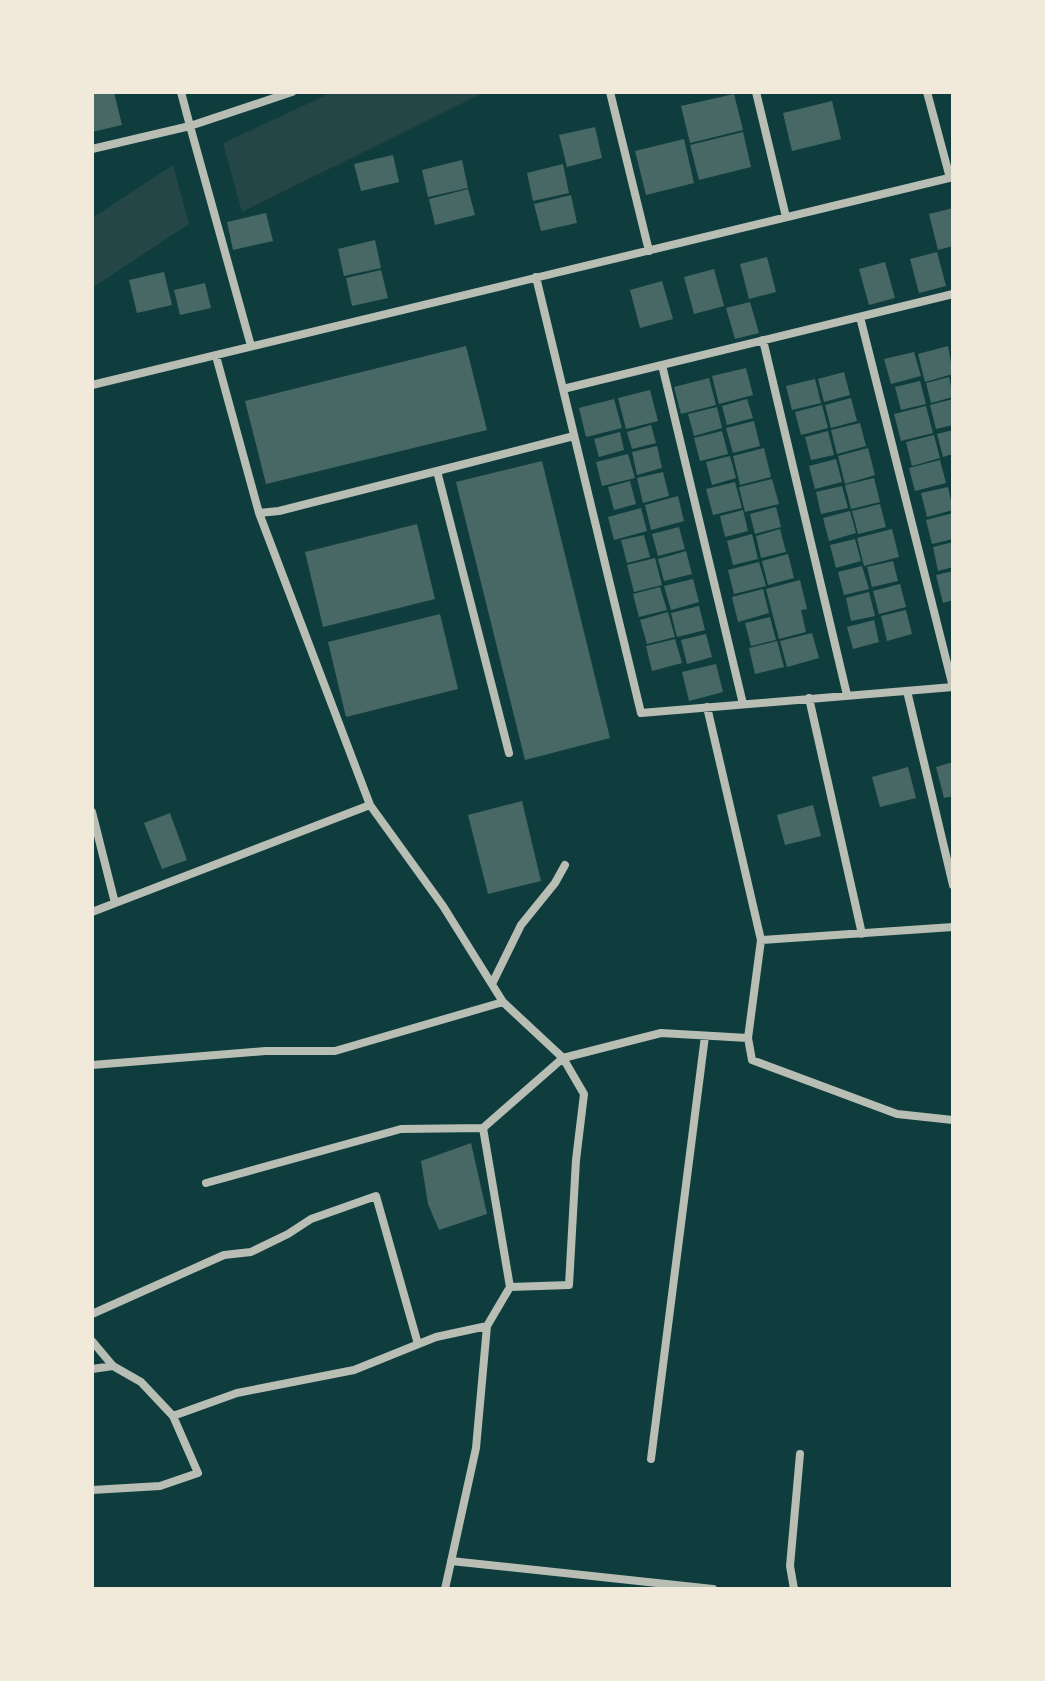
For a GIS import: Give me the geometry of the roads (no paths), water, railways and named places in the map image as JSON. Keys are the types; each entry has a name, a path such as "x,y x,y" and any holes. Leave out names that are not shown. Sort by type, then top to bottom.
{"street":[{"path":"181,92 251,346"},
{"path":"92,149 190,126 292,92"},
{"path":"610,92 649,251"},
{"path":"756,92 786,217"},
{"path":"92,385 951,178 927,92"},
{"path":"536,277 641,713 953,687 860,317"},
{"path":"563,389 953,294"},
{"path":"763,340 847,695"},
{"path":"216,356 259,513 370,805 443,906 503,1002 563,1058 584,1094 576,1160 569,1285 510,1287"},
{"path":"662,365 743,704"},
{"path":"259,513 279,511 574,436"},
{"path":"437,471 509,753"},
{"path":"907,691 953,885"},
{"path":"809,698 862,934"},
{"path":"707,707 761,940 748,1038 752,1060 897,1114 953,1120"},
{"path":"92,912 370,805"},
{"path":"92,812 115,903"},
{"path":"492,984 521,925 555,883 565,865"},
{"path":"761,940 953,927"},
{"path":"92,1065 265,1051 335,1051 503,1002"},
{"path":"206,1183 401,1129 483,1128 563,1058 661,1033 748,1038"},
{"path":"651,1459 705,1036"},
{"path":"445,1589 476,1448 487,1326 510,1287 483,1128"},
{"path":"92,1314 224,1255 251,1252 311,1219 376,1196 418,1344"},
{"path":"173,1416 237,1393 354,1370 436,1337 487,1326"},
{"path":"92,1341 113,1366 141,1382 173,1416 198,1473 160,1486 92,1490"},
{"path":"92,1369 113,1366"},
{"path":"794,1589 790,1566 800,1454"},
{"path":"451,1561 713,1589"}]}
